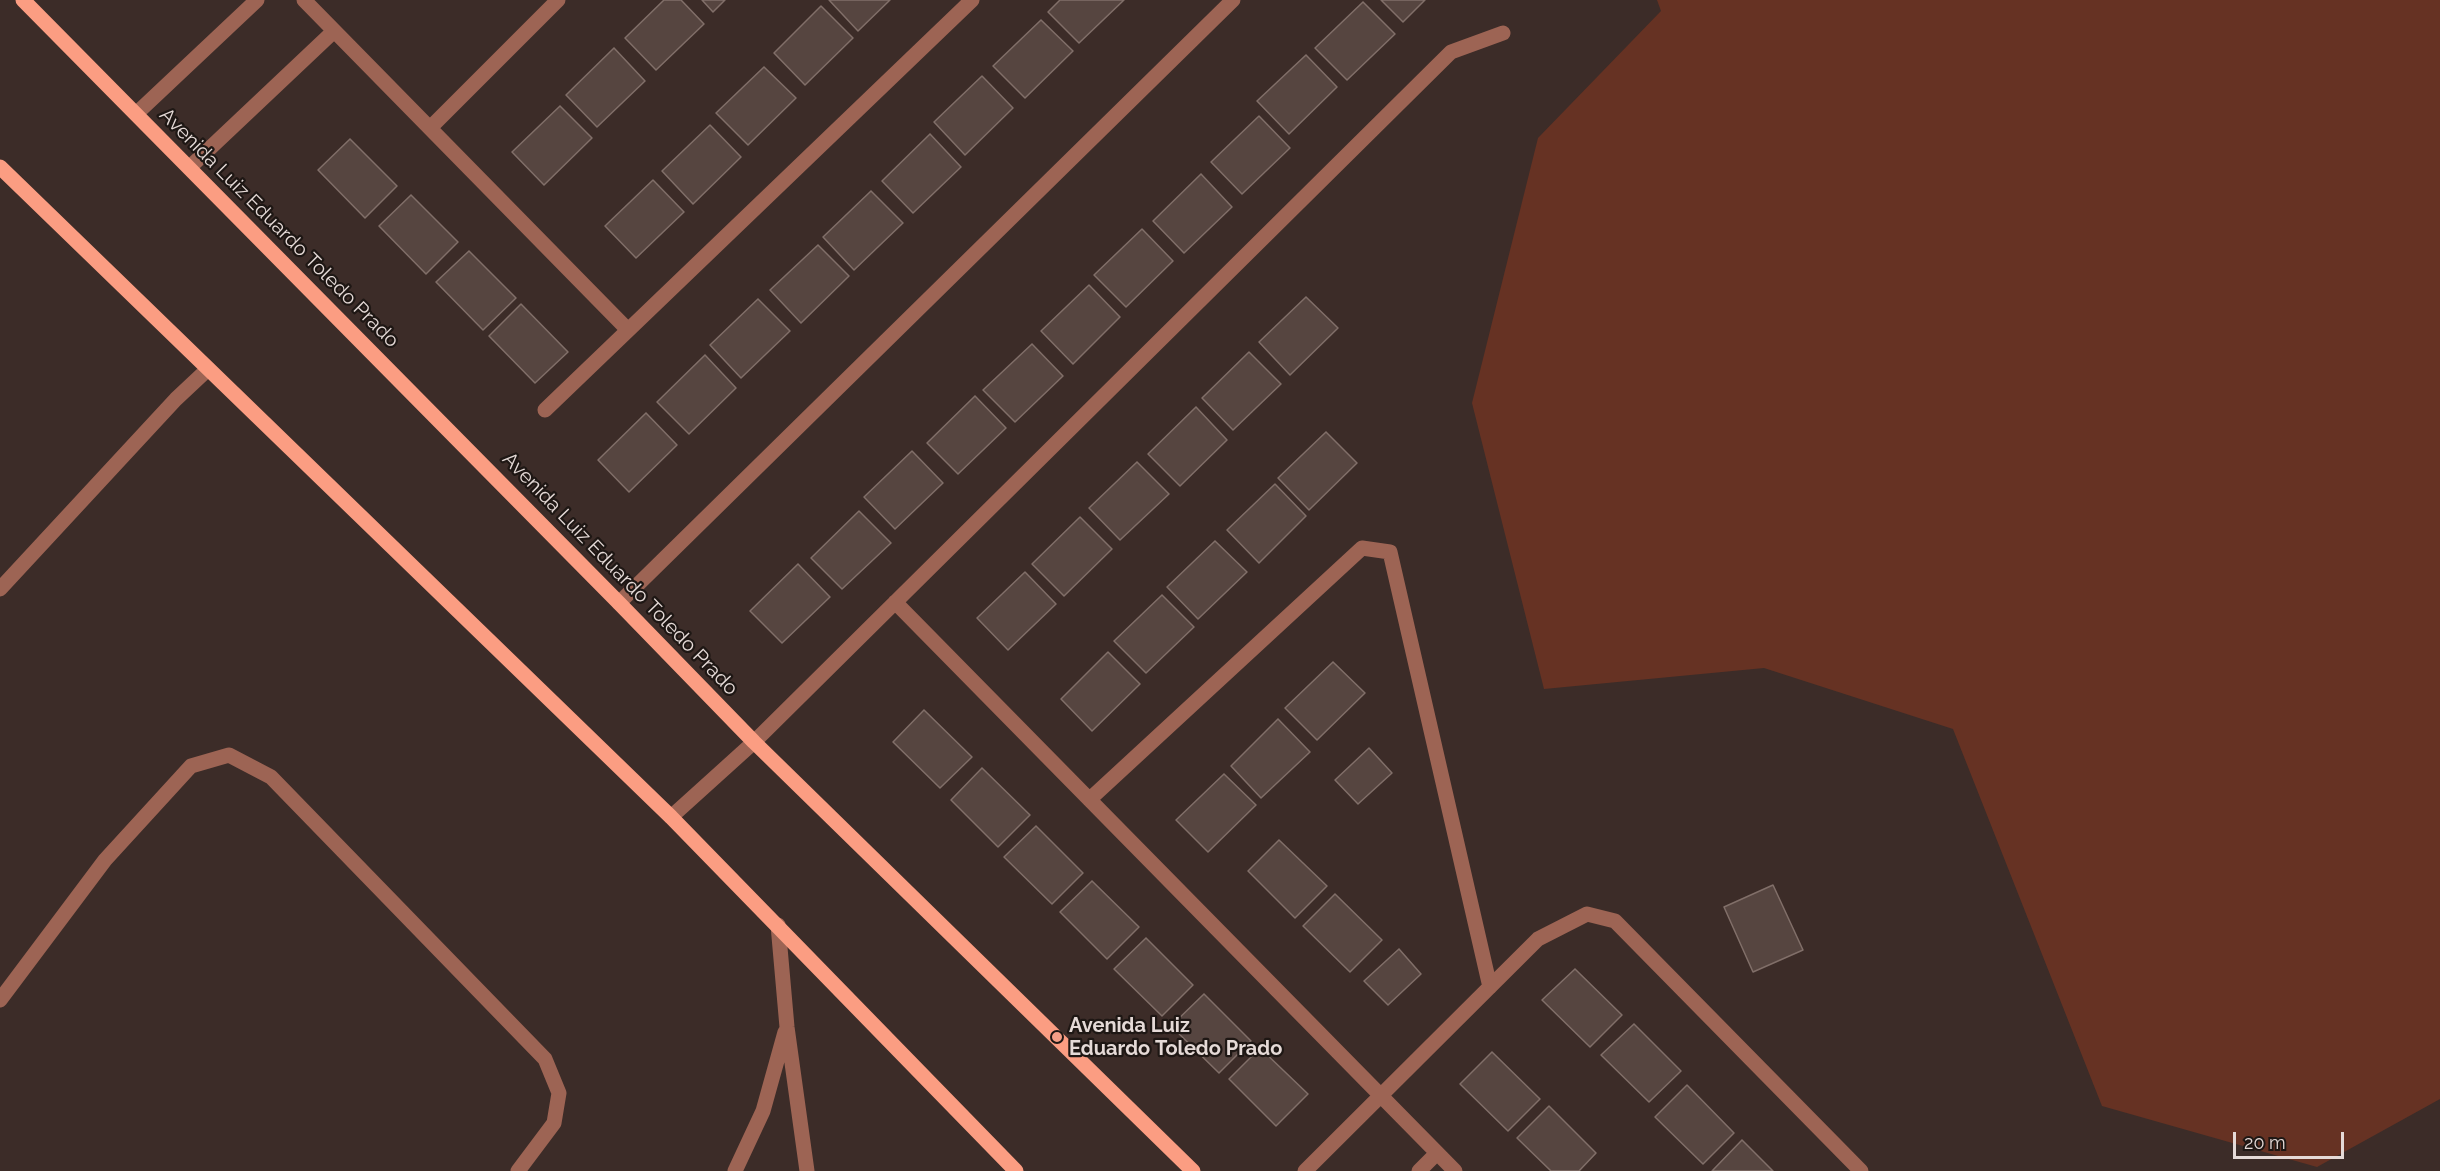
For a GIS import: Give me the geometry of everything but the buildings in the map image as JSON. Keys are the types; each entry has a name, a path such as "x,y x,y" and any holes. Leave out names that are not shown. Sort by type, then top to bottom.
{"main road":[{"name":"Avenida Luiz Eduardo Toledo Prado","path":"23,0 137,113 753,742 1193,1171"},
{"path":"0,167 671,817 1016,1171"}],"street":[{"path":"137,113 257,0"},
{"path":"304,0 628,330"},
{"path":"430,128 558,0"},
{"path":"545,410 972,0"},
{"path":"619,603 1233,0"},
{"path":"190,167 334,30"},
{"path":"671,817 753,742 1451,52 1503,33"},
{"path":"0,589 176,399 208,369"},
{"path":"1090,799 1362,548 1390,552 1490,987"},
{"path":"895,602 1455,1171"},
{"path":"0,1000 105,860 191,766 230,755 271,777 545,1059 559,1093 554,1123 518,1171"},
{"path":"1305,1171 1538,939 1587,914 1615,921 1860,1171"},
{"path":"778,925 787,1027 807,1171"},
{"path":"735,1171 763,1110 787,1027"},
{"path":"1419,1171 1437,1153"}],"shaded area":[{"path":"1657,0 2440,0 2440,1099 2317,1167 2102,1106 1953,729 1764,668 1544,689 1472,403 1538,138 1661,11"}],"place":[{"name":"Avenida Luiz Eduardo Toledo Prado","path":"1057,1037"}]}
